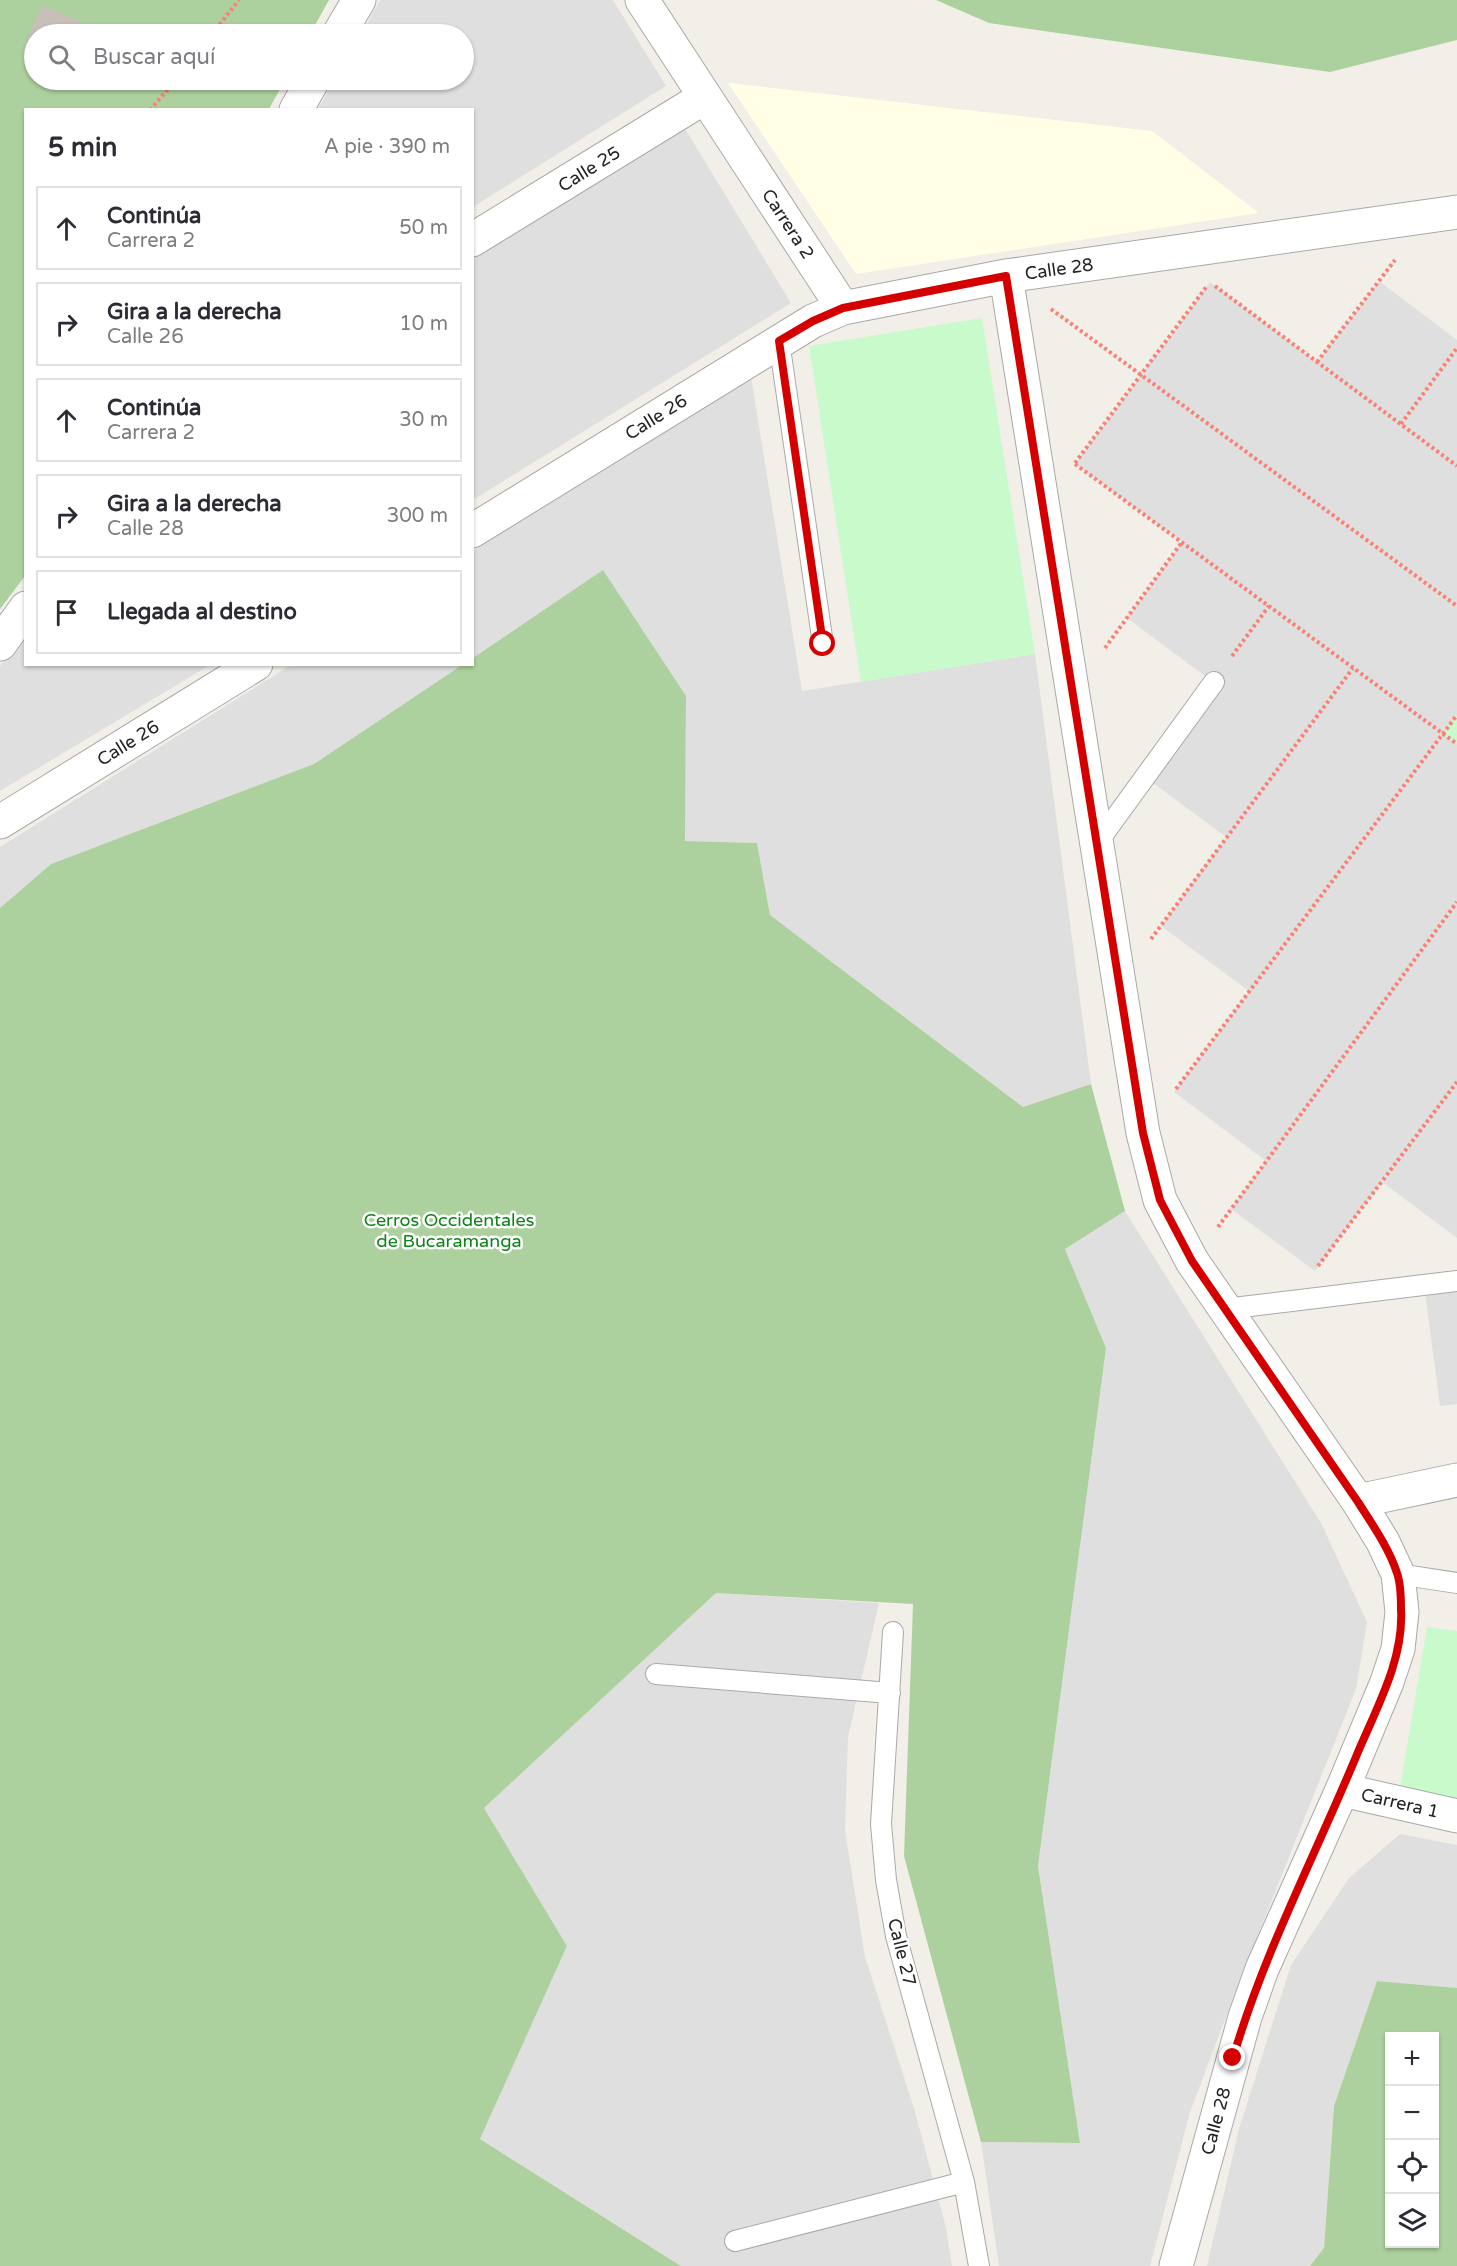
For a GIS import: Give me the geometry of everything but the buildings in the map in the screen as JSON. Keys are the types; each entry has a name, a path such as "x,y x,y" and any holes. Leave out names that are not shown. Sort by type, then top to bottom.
{"street":[{"path":"345,24 359,0"},
{"name":"Carrera 2","path":"642,0 843,308"},
{"path":"297,108 307,90"},
{"name":"Calle 25","path":"474,239 705,97"},
{"name":"Calle 28","path":"1176,2266 1245,2018 1262,1969 1342,1790 1387,1682 1398,1649 1401,1612 1398,1574 1383,1542 1358,1502 1192,1261 1160,1200 1143,1133 1006,276 1443,214"},
{"path":"843,308 1006,276"},
{"name":"Calle 26","path":"474,530 779,341 813,321 843,308"},
{"path":"0,644 24,611"},
{"name":"Calle 26","path":"0,822 253,666"},
{"path":"1358,1502 1457,1480"},
{"name":"Carrera 1","path":"1342,1790 1457,1816"}],"lane":[{"path":"779,341 823,644"},
{"path":"1097,843 1214,682"},
{"path":"1225,1309 1457,1281"},
{"path":"1398,1574 1457,1583"},
{"name":"Calle 27","path":"893,1632 881,1824 886,1880 896,1936 964,2182 979,2266"},
{"path":"656,1674 890,1693"},
{"path":"735,2241 964,2182"}],"path":[{"path":"220,24 239,0"},
{"path":"152,108 167,90"},
{"path":"1317,362 1443,214"},
{"path":"1006,276 1457,606"},
{"path":"1044,508 1210,282 1457,466"},
{"path":"1401,424 1457,348"},
{"path":"1031,431 1457,744"},
{"path":"1072,692 1182,542"},
{"path":"1214,682 1269,606"},
{"path":"1119,981 1353,668"},
{"path":"1143,1133 1457,715"},
{"path":"1192,1261 1457,902"},
{"path":"1293,1301 1457,1082"}],"shaded area":[{"path":"380,0 613,0 666,86 474,206 474,108 319,108 329,90 474,90 474,24 367,24"},
{"path":"728,83 1152,131 1259,213 856,274"},
{"path":"684,127 791,303 474,499 474,257"},
{"path":"1379,281 1457,340 1457,1238 1382,1182 1315,1271 1231,1209 1266,1161 1174,1092 1249,991 1161,926 1226,837 1145,777 1213,682 1127,618 1182,542 1075,464 1210,282 1317,362"},
{"path":"751,377 802,691 1035,654 1091,1084 1023,1107 770,915 757,843 685,841 686,696 474,658 474,550"},
{"path":"24,634 24,666 208,666 0,791 0,666"},
{"path":"289,666 461,666 314,764 51,864 0,908 0,847"},
{"path":"1125,1211 1321,1523 1367,1622 1356,1689 1190,2112 1150,2266 999,2266 981,2142 1080,2143 1038,1866 1106,1348 1065,1249"},
{"path":"1457,1281 1457,1404 1440,1406 1424,1285"},
{"path":"716,1593 879,1603 848,1737 845,1830 865,1957 914,2108 946,2228 952,2266 681,2266 480,2139 567,1946 484,1808"},
{"path":"1400,1834 1457,1845 1457,1988 1377,1981 1334,2106 1324,2248 1310,2266 1207,2266 1239,2129 1291,1965 1349,1878"}],"green space":[{"path":"0,0 329,0 316,24 24,24 24,90 279,90 270,108 24,108 24,577 0,609"},
{"path":"936,0 1457,0 1457,40 1330,72 989,23"},
{"path":"982,318 1035,654 861,682 809,346"},
{"name":"Cerros Occidentales de Bucaramanga","path":"603,570 686,696 685,841 757,843 770,915 1023,1107 1091,1084 1125,1211 1065,1249 1106,1348 1038,1866 1080,2143 981,2142 904,1856 913,1604 716,1593 484,1808 567,1946 480,2139 681,2266 0,2266 0,908 51,864 314,764 461,666 474,666 474,657"},
{"path":"1457,715 1457,744 1443,734"},
{"path":"1427,1627 1457,1631 1457,1803 1399,1794"},
{"path":"1377,1981 1457,1988 1457,2266 1310,2266 1324,2248 1334,2106"}],"route":[{"path":"823,644 779,341 813,321 843,308 1006,276 1143,1133 1160,1200 1192,1261 1358,1502 1383,1542 1398,1574 1401,1612 1398,1649 1387,1682 1342,1790 1262,1969 1233,2058"}]}
